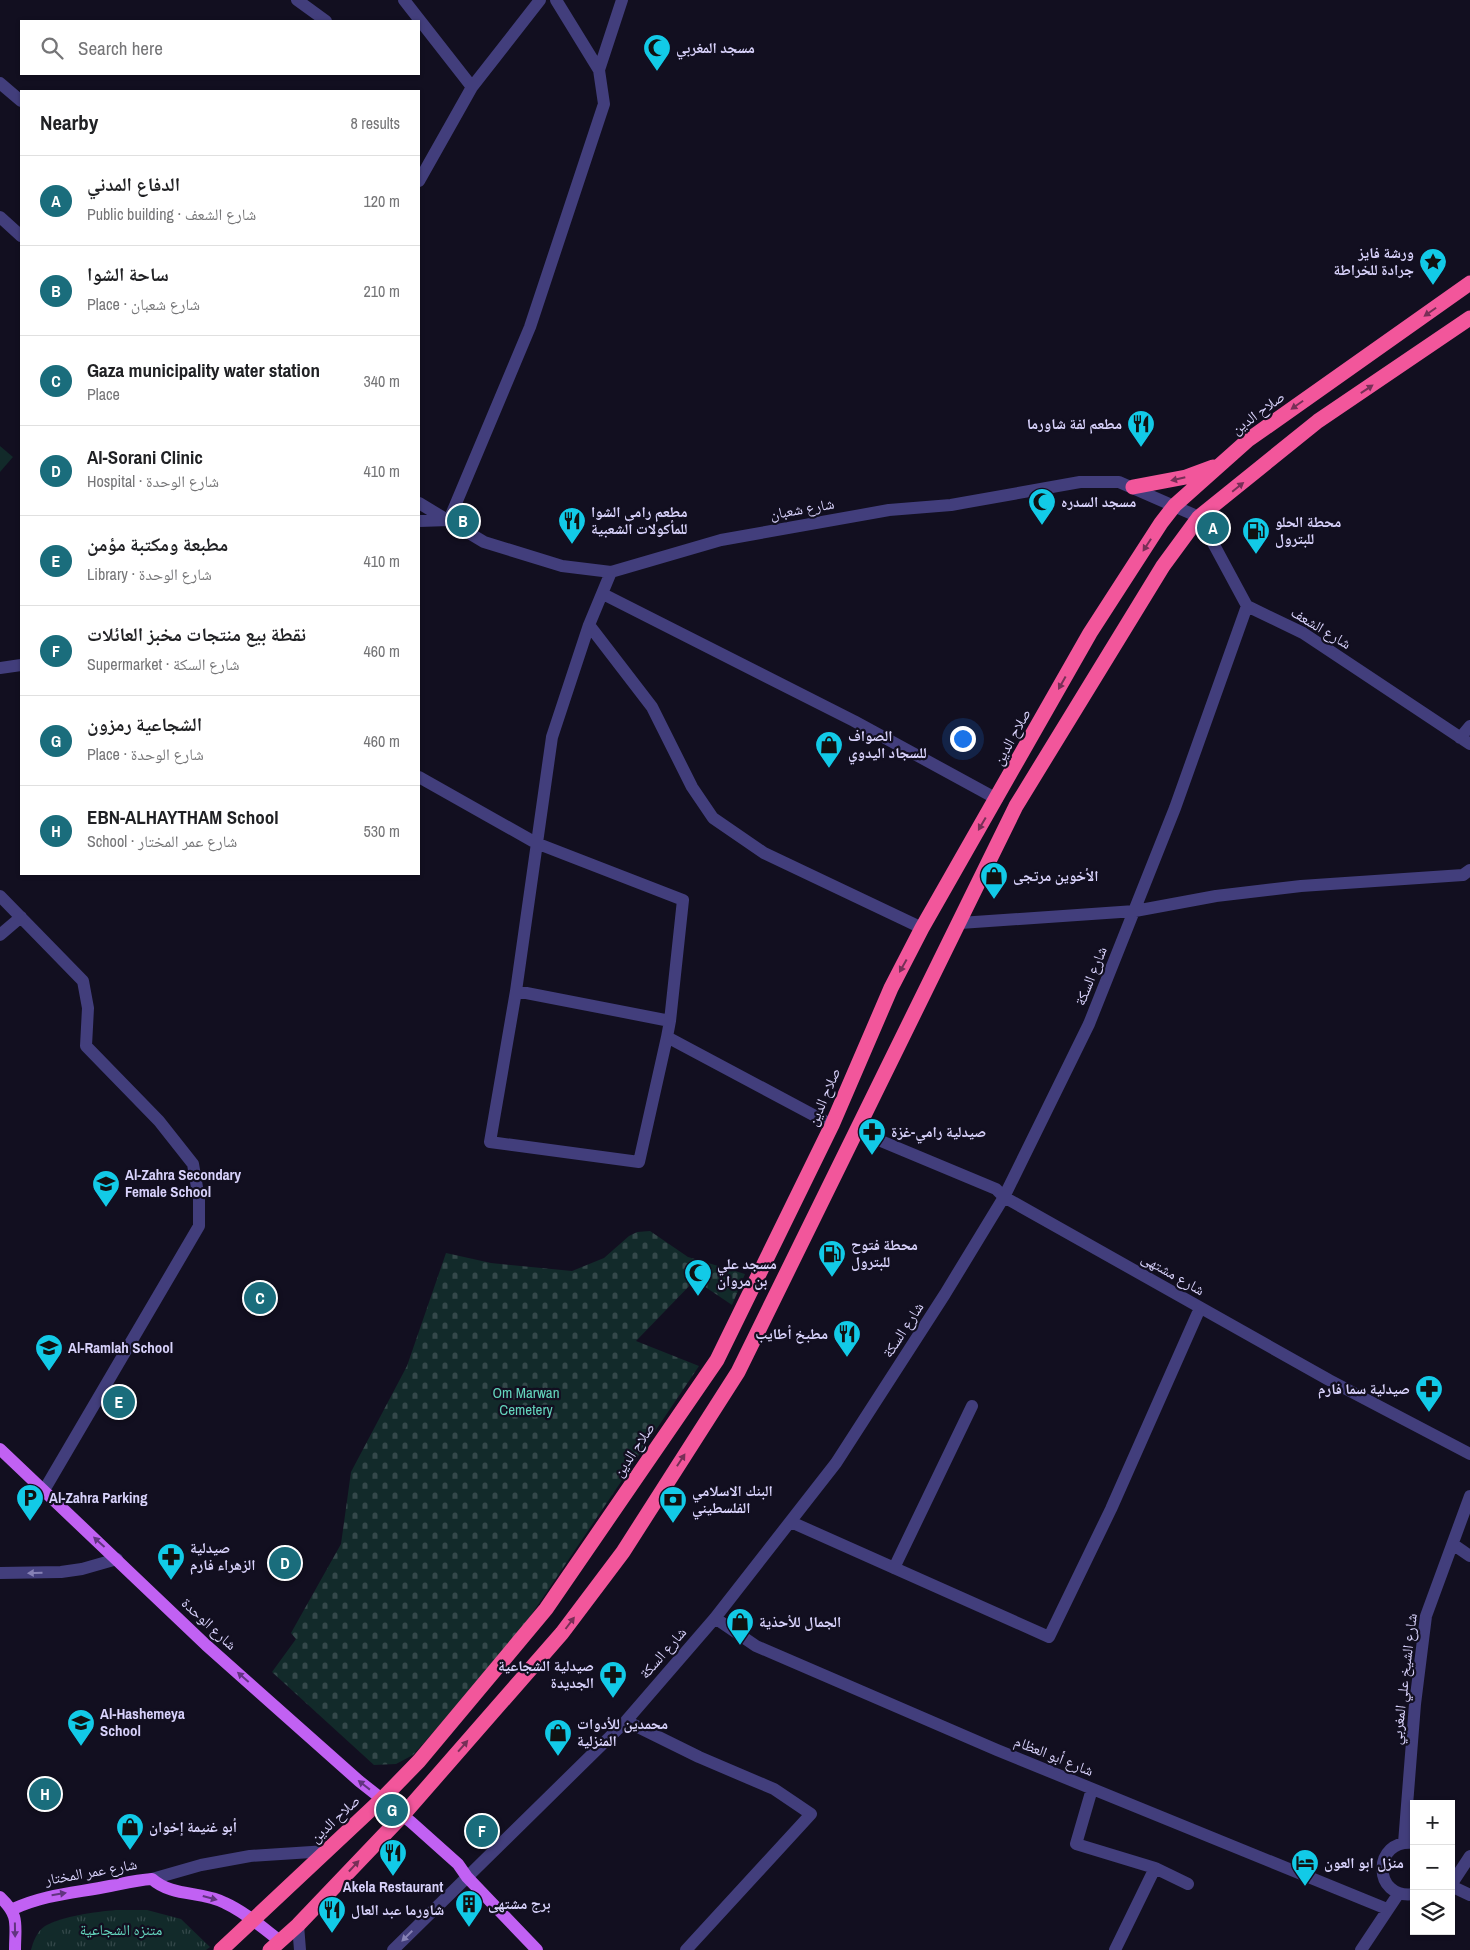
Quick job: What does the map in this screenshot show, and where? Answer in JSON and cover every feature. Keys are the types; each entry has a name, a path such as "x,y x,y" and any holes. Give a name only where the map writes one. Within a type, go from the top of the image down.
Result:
{"highway":[{"name":"صلاح الدين","path":"221,1950 382,1799 419,1761 546,1609 716,1360 832,1125 888,996 922,928 1090,633 1175,505 1248,440 1470,283"},
{"path":"275,1946 298,1925 402,1816 562,1633 623,1552 738,1372 1016,806 1163,566 1199,517 1318,421 1470,318"},
{"path":"1133,487 1186,477 1222,464"}],"main road":[{"name":"شارع الوحدة","path":"0,1449 43,1492 117,1559 206,1645 359,1781 458,1864 466,1876 537,1950"},
{"name":"شارع عمر المختار","path":"13,1909 46,1896 112,1886 126,1881 152,1879 163,1888 214,1898 226,1903 253,1920 275,1946"},
{"path":"0,1896 13,1909 16,1925 15,1950"}],"street":[{"path":"297,0 325,20"},
{"path":"404,0 420,20"},
{"path":"420,179 472,87 540,0"},
{"path":"420,521 449,520 530,327 604,104 599,70 556,0"},
{"path":"599,70 622,0"},
{"path":"420,20 472,87"},
{"path":"0,83 20,100"},
{"path":"0,217 20,235"},
{"name":"شارع شعبان","path":"420,504 484,542 562,566 611,572 721,540 888,510 951,505 1080,482 1119,482 1199,517"},
{"path":"1199,517 1247,606"},
{"path":"420,777 536,843 683,900 670,1020 638,1162 490,1142 516,991 536,843 552,737 589,625 611,572"},
{"path":"603,594 854,722 997,799"},
{"name":"شارع الشعف","path":"1247,606 1303,633 1467,741"},
{"name":"شارع السكة","path":"393,1950 466,1876 626,1721 715,1618 836,1463 945,1294 1004,1197 1089,1024 1175,808 1247,606"},
{"path":"589,625 652,707 692,787 713,818 764,853 922,928"},
{"path":"0,668 20,665"},
{"path":"1467,741 1470,726"},
{"path":"960,923 1134,911 1216,896 1301,886 1463,875 1470,870"},
{"path":"0,896 83,981 88,1008 86,1046 159,1121 193,1164 199,1199 199,1226 43,1492"},
{"path":"0,935 21,917"},
{"path":"516,991 670,1020"},
{"path":"667,1037 832,1125"},
{"name":"شارع مشتهى","path":"858,1131 996,1189 1004,1197 1200,1308 1329,1380 1470,1454"},
{"path":"791,1522 1049,1637 1111,1509 1200,1308"},
{"path":"894,1568 972,1406"},
{"name":"شارع الشيخ علي المغربي","path":"1409,1843 1415,1704 1426,1616 1454,1545 1470,1496"},
{"path":"1454,1545 1470,1556"},
{"path":"0,1573 61,1572 82,1569 117,1559"},
{"name":"شارع أبو العظام","path":"715,1618 756,1646 1092,1789 1387,1909"},
{"path":"626,1721 699,1757 774,1789 811,1814 695,1947"},
{"path":"1092,1789 1076,1844 1155,1868 1188,1884"},
{"path":"1409,1843 1389,1851 1382,1866 1386,1883 1399,1893 1410,1894"},
{"path":"152,1879 201,1865 250,1856 327,1851"},
{"path":"1455,1879 1470,1856"},
{"path":"1114,1950 1155,1868"},
{"path":"1455,1887 1470,1895"},
{"path":"1361,1950 1399,1893"},
{"path":"298,1925 300,1950"}],"green space":[{"path":"0,446 13,457 0,472"},
{"name":"Om Marwan Cemetery","path":"650,1231 688,1257 745,1274 732,1305 695,1280 636,1341 699,1366 513,1642 413,1755 396,1764 374,1765 272,1672 296,1639 291,1633 341,1544 351,1472 407,1366 446,1253 491,1263 572,1271 604,1258 629,1236 637,1232"},
{"name":"متنزه الشجاعية","path":"116,1910 147,1910 181,1919 210,1947 206,1950 31,1950 34,1940 45,1926 79,1915"}],"place":[{"name":"مسجد المغربي","path":"657,72"},
{"name":"ورشة فايز جرادة للخراطة","path":"1433,286"},
{"name":"مطعم لفة شاورما","path":"1141,448"},
{"name":"ساحة الشوا","path":"463,521"},
{"name":"مسجد السدره","path":"1042,526"},
{"name":"الدفاع المدني","path":"1213,528"},
{"name":"مطعم رامي الشوا للمأكولات الشعبية","path":"572,545"},
{"name":"محطة الحلو للبترول","path":"1256,555"},
{"name":"الصواف للسجاد اليدوي","path":"829,769"},
{"name":"الأخوين مرتجى","path":"994,900"},
{"name":"صيدلية رامي-غزة","path":"872,1156"},
{"name":"Al-Zahra Secondary Female School","path":"106,1208"},
{"name":"محطة فتوح للبترول","path":"832,1278"},
{"name":"مسجد علي بن مروان","path":"698,1297"},
{"name":"Gaza municipality water station","path":"260,1298"},
{"name":"مطبخ أطايب","path":"847,1358"},
{"name":"Al-Ramlah School","path":"49,1372"},
{"name":"مطبعة ومكتبة مؤمن","path":"119,1402"},
{"name":"صيدلية سما فارم","path":"1429,1413"},
{"name":"Al-Zahra Parking","path":"30,1522"},
{"name":"البنك الاسلامي الفلسطيني","path":"673,1524"},
{"name":"Al-Sorani Clinic","path":"285,1563"},
{"name":"صيدلية الزهراء فارم","path":"171,1581"},
{"name":"الجمال للأحذية","path":"740,1646"},
{"name":"صيدلية الشجاعية الجديدة","path":"613,1699"},
{"name":"Al-Hashemeya School","path":"81,1747"},
{"name":"محمدين للأدوات المنزلية","path":"558,1757"},
{"name":"EBN-ALHAYTHAM School","path":"45,1794"},
{"name":"الشجاعية رمزون","path":"392,1810"},
{"name":"نقطة بيع منتجات مخبز العائلات","path":"482,1831"},
{"name":"أبو غنيمة إخوان","path":"130,1851"},
{"name":"Akela Restaurant","path":"393,1877"},
{"name":"منزل ابو العون","path":"1305,1887"},
{"name":"برج مشتهى","path":"469,1928"},
{"name":"شاورما عبد العال","path":"332,1934"}]}
